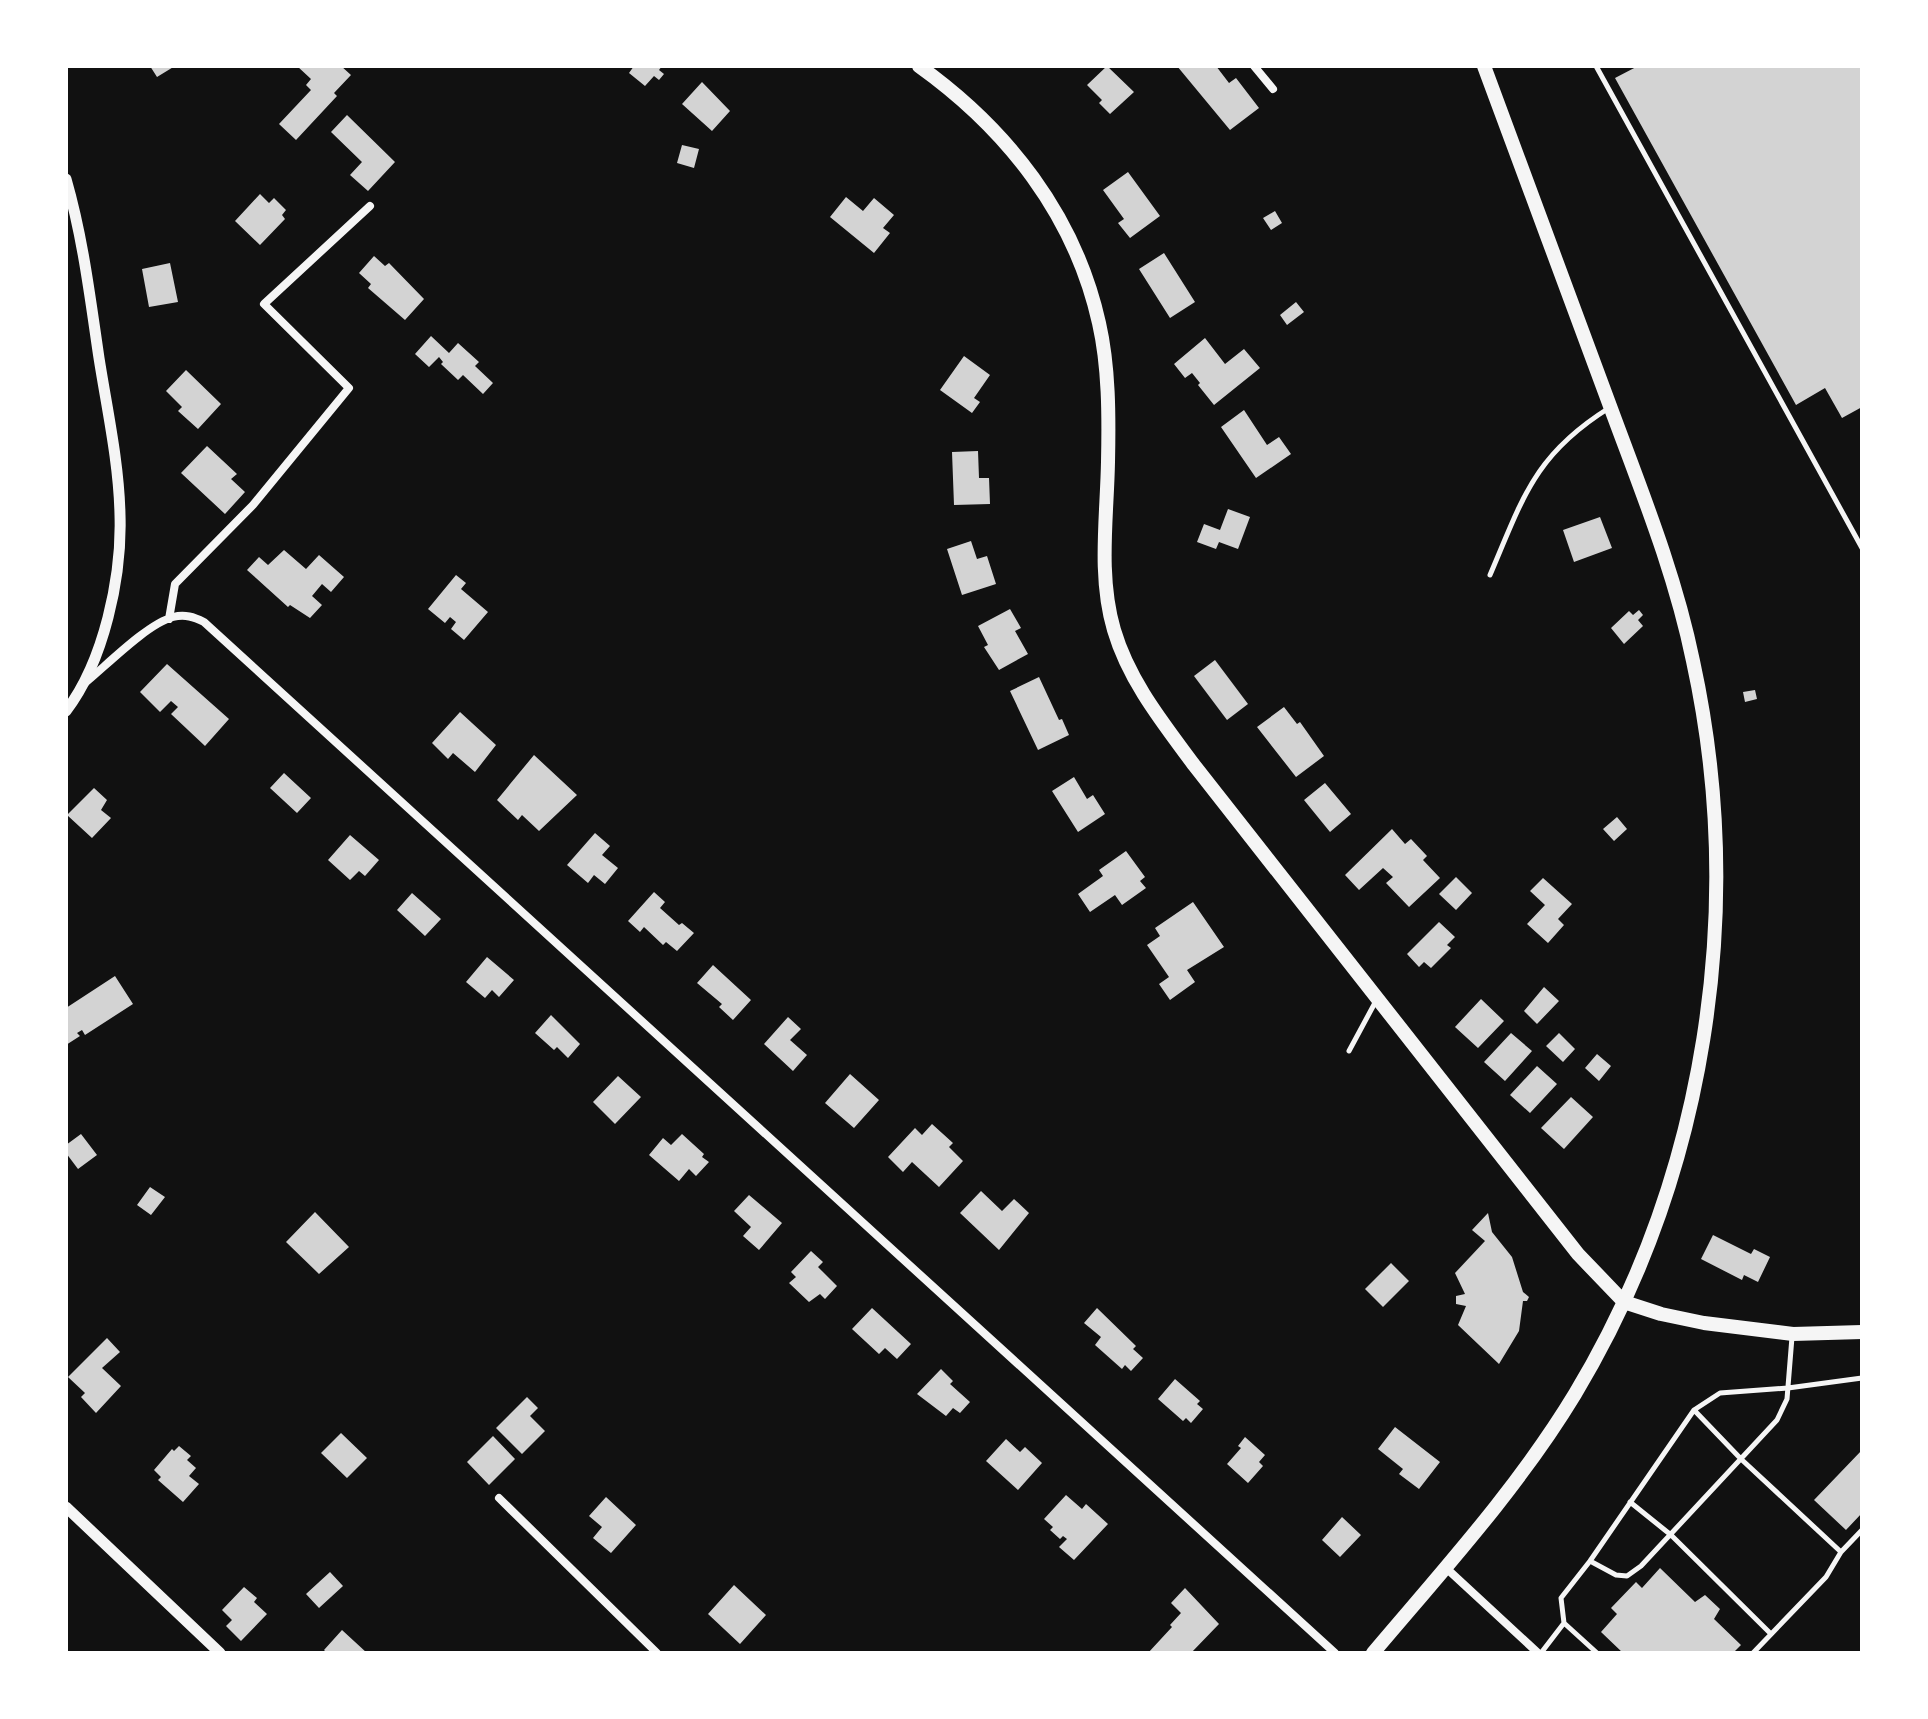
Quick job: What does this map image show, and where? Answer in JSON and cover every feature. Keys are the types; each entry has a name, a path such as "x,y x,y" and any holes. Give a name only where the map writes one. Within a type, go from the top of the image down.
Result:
{"main road":[{"path":"919,66 964,100 1014,152 1046,195 1079,260 1099,323 1106,372 1108,461 1104,538 1113,627 1131,673 1194,765 1578,1254 1624,1302 1704,1323 1793,1334 1862,1332"},
{"path":"1373,1653 1512,1486 1556,1424 1592,1365 1624,1302 1665,1197 1695,1085 1712,970 1717,848 1707,739 1688,637 1657,532 1484,66"}],"street":[{"path":"1254,66 1273,89"},
{"path":"66,179 83,242 120,516 116,566 99,648 84,683 66,711"},
{"path":"169,619 175,584 253,505 349,388 264,304 370,206"},
{"path":"84,683 149,630 169,619 194,617 215,631 1335,1653"},
{"path":"499,1498 657,1653"},
{"path":"66,1507 220,1653"},
{"path":"1445,1567 1540,1653"}],"lane":[{"path":"1596,66 1862,548"},
{"path":"1490,575 1526,493 1544,462 1578,429 1610,407"},
{"path":"1349,1051 1378,997"},
{"path":"1590,1561 1616,1575 1627,1576 1641,1566 1741,1459 1783,1411 1793,1334"},
{"path":"1597,1653 1564,1623 1561,1598 1694,1410 1720,1393 1862,1378"},
{"path":"1694,1410 1741,1459 1841,1552"},
{"path":"1630,1502 1671,1535 1771,1634"},
{"path":"1753,1653 1826,1577 1841,1552 1862,1530"},
{"path":"1540,1653 1564,1623"}],"building":[{"path":"150,66 175,66 157,77"},
{"path":"297,66 341,66 351,75 334,93 337,96 296,140 279,124 311,90 306,85 311,79"},
{"path":"634,66 662,66 659,70 664,74 659,80 654,76 645,86 629,73"},
{"path":"1107,66 1134,92 1110,114 1099,103 1102,100 1087,85"},
{"path":"1177,66 1216,66 1229,83 1236,78 1259,108 1230,130"},
{"path":"1638,66 1862,66 1862,407 1842,418 1825,388 1796,405 1615,78"},
{"path":"702,82 730,111 712,131 682,104"},
{"path":"347,115 395,162 368,191 350,175 362,162 331,132"},
{"path":"682,145 699,149 694,168 677,163"},
{"path":"1128,172 1160,216 1130,238 1118,223 1124,219 1103,190"},
{"path":"260,194 269,203 274,198 286,210 282,215 285,219 260,245 235,221"},
{"path":"846,197 863,211 874,198 894,215 883,228 890,233 874,253 830,217"},
{"path":"1275,211 1282,223 1271,230 1263,218"},
{"path":"1164,253 1195,302 1170,318 1139,269"},
{"path":"374,256 385,266 389,263 424,299 405,320 368,288 371,284 359,273"},
{"path":"170,263 178,302 149,307 142,269"},
{"path":"1296,302 1304,312 1287,325 1280,315"},
{"path":"431,336 449,353 458,343 479,362 475,366 493,383 483,394 463,375 458,380 441,364 443,362 439,357 429,367 415,354"},
{"path":"1205,338 1225,364 1244,349 1260,368 1214,405 1192,373 1185,378 1174,364"},
{"path":"964,356 990,375 974,398 980,402 972,413 940,390"},
{"path":"186,370 221,404 198,429 178,411 182,407 166,391"},
{"path":"1244,410 1267,445 1279,437 1291,454 1256,478 1221,427"},
{"path":"207,446 237,474 231,479 245,492 225,514 181,473"},
{"path":"978,451 979,478 989,478 990,504 954,505 952,452"},
{"path":"1228,509 1250,517 1238,549 1219,542 1216,549 1197,542 1204,524 1220,530"},
{"path":"1600,517 1612,548 1574,562 1563,530"},
{"path":"971,541 977,559 987,556 996,584 962,595 947,549"},
{"path":"284,550 306,569 319,555 344,577 331,592 322,584 312,596 322,605 310,618 290,605 288,607 247,570 259,557 268,565"},
{"path":"456,575 466,583 461,589 488,612 464,640 451,629 456,622 450,617 445,623 428,609"},
{"path":"1010,609 1021,628 1015,631 1028,654 999,670 984,647 988,645 978,626"},
{"path":"1639,610 1643,615 1638,620 1643,626 1624,644 1611,628 1629,611 1633,615"},
{"path":"1215,660 1248,704 1227,720 1194,676"},
{"path":"167,664 229,719 205,746 171,714 178,707 171,701 160,712 140,692"},
{"path":"1039,677 1069,735 1038,750 1010,691"},
{"path":"1755,690 1757,699 1745,702 1743,692"},
{"path":"1284,707 1297,724 1300,722 1324,756 1296,777 1257,727"},
{"path":"460,712 496,745 475,772 453,753 448,759 432,743"},
{"path":"534,755 577,795 539,831 522,815 518,820 497,800"},
{"path":"284,773 311,798 297,813 270,788"},
{"path":"1074,777 1087,799 1093,795 1105,814 1078,832 1052,791"},
{"path":"1325,783 1351,814 1330,832 1304,800"},
{"path":"94,788 107,800 101,810 111,818 92,838 67,815"},
{"path":"1617,817 1627,829 1614,841 1603,829"},
{"path":"1392,829 1405,844 1411,839 1427,856 1423,860 1440,878 1409,907 1386,883 1393,877 1383,868 1359,890 1345,875"},
{"path":"595,833 610,846 602,855 618,868 605,884 594,875 588,883 567,865"},
{"path":"350,835 379,860 365,876 359,871 350,880 328,860"},
{"path":"1126,851 1145,877 1140,881 1146,888 1122,905 1115,895 1090,912 1078,894 1103,876 1099,870"},
{"path":"1456,877 1472,893 1456,910 1439,894"},
{"path":"1543,878 1572,904 1558,919 1564,925 1548,943 1527,924 1545,905 1530,891"},
{"path":"654,892 665,902 660,908 679,925 682,923 694,933 677,951 666,942 663,945 644,927 640,932 628,921"},
{"path":"412,893 441,919 425,936 397,910"},
{"path":"1193,902 1224,947 1187,970 1195,982 1170,1000 1159,984 1169,977 1147,945 1160,936 1155,928"},
{"path":"1439,922 1455,937 1447,945 1451,948 1431,968 1424,962 1419,967 1407,954"},
{"path":"487,957 514,980 499,997 492,990 485,998 466,982"},
{"path":"713,965 751,1000 733,1020 719,1007 722,1004 697,983"},
{"path":"115,976 133,1004 85,1035 82,1030 77,1033 80,1036 66,1045 66,1008"},
{"path":"1544,987 1559,1001 1537,1024 1524,1011"},
{"path":"1481,999 1504,1021 1478,1048 1455,1027"},
{"path":"551,1015 580,1044 568,1058 535,1033"},
{"path":"788,1017 801,1029 790,1040 807,1055 793,1071 764,1044"},
{"path":"1511,1033 1532,1051 1505,1081 1484,1062"},
{"path":"1559,1033 1575,1049 1563,1062 1546,1046"},
{"path":"1597,1054 1611,1066 1599,1081 1585,1068"},
{"path":"1537,1066 1557,1084 1530,1113 1510,1095"},
{"path":"850,1074 879,1100 854,1128 825,1103"},
{"path":"618,1076 641,1097 615,1124 593,1102"},
{"path":"1571,1097 1593,1117 1564,1149 1541,1128"},
{"path":"932,1124 953,1143 949,1147 963,1161 939,1187 912,1162 903,1172 888,1157 915,1128 922,1135"},
{"path":"81,1134 97,1155 78,1169 66,1153 66,1145"},
{"path":"682,1134 709,1162 696,1176 689,1169 679,1181 649,1155 663,1138 671,1145"},
{"path":"150,1187 165,1197 151,1215 137,1205"},
{"path":"981,1191 1002,1211 1014,1199 1029,1213 999,1250 960,1213"},
{"path":"749,1195 782,1223 759,1250 743,1236 751,1227 734,1211"},
{"path":"315,1212 349,1247 319,1274 286,1242"},
{"path":"1488,1213 1492,1232 1512,1257 1523,1292 1529,1297 1523,1301 1519,1331 1499,1364 1458,1325 1466,1306 1456,1304 1456,1296 1465,1294 1455,1273 1485,1241 1472,1230"},
{"path":"1713,1235 1751,1254 1754,1249 1770,1257 1758,1282 1744,1275 1742,1280 1701,1259"},
{"path":"811,1251 823,1262 818,1267 837,1286 825,1299 820,1294 809,1302 789,1283 796,1277 791,1272"},
{"path":"1391,1263 1409,1281 1383,1307 1365,1289"},
{"path":"872,1308 911,1344 897,1359 885,1348 879,1354 852,1329"},
{"path":"1097,1308 1136,1346 1133,1349 1143,1358 1131,1371 1125,1365 1122,1369 1095,1345 1101,1337 1084,1323"},
{"path":"107,1338 120,1352 102,1368 121,1386 96,1413 81,1397 85,1393 68,1377"},
{"path":"941,1369 953,1381 950,1384 970,1402 960,1413 953,1408 946,1416 917,1394"},
{"path":"1175,1379 1200,1401 1197,1404 1203,1409 1191,1423 1186,1418 1183,1421 1158,1399"},
{"path":"527,1397 538,1408 530,1416 545,1431 522,1454 496,1428"},
{"path":"1395,1427 1440,1462 1419,1489 1399,1474 1403,1469 1378,1449"},
{"path":"341,1433 367,1458 347,1478 321,1453"},
{"path":"493,1436 515,1459 489,1485 467,1462"},
{"path":"1245,1437 1265,1455 1259,1462 1263,1466 1248,1483 1227,1464 1241,1448 1238,1446"},
{"path":"1006,1439 1020,1452 1025,1447 1042,1463 1018,1490 986,1461"},
{"path":"179,1446 191,1456 187,1460 196,1468 189,1476 199,1484 183,1502 158,1480 161,1477 154,1470 172,1449 174,1451"},
{"path":"1862,1450 1862,1513 1846,1530 1814,1500"},
{"path":"1066,1495 1082,1509 1086,1504 1108,1524 1074,1560 1059,1547 1067,1539 1063,1536 1060,1539 1044,1519"},
{"path":"606,1497 636,1525 611,1553 593,1538 602,1527 589,1516"},
{"path":"1342,1517 1361,1535 1340,1557 1322,1540"},
{"path":"1660,1568 1695,1602 1705,1595 1720,1609 1714,1619 1741,1645 1733,1653 1623,1653 1601,1632 1617,1614 1611,1608 1636,1582 1642,1588"},
{"path":"330,1572 343,1586 319,1608 306,1594"},
{"path":"734,1585 766,1615 740,1644 708,1614"},
{"path":"244,1587 257,1598 254,1602 267,1614 241,1641 226,1626 232,1620 222,1610"},
{"path":"1185,1588 1219,1624 1191,1653 1148,1653 1181,1613 1171,1603"},
{"path":"342,1630 367,1653 327,1653 324,1650"}]}
